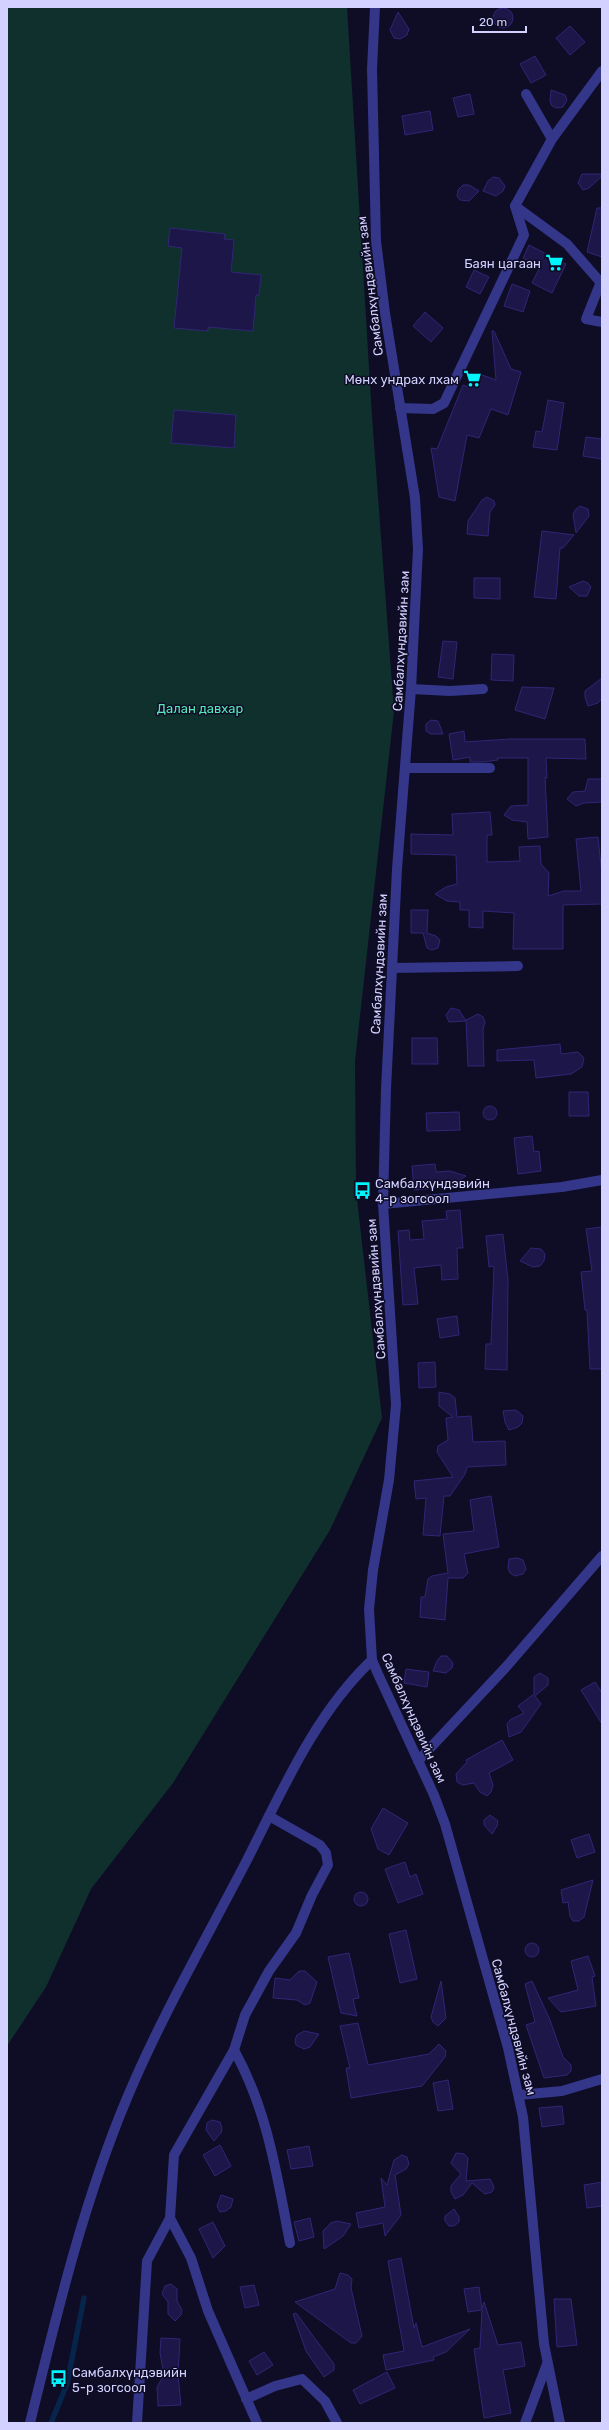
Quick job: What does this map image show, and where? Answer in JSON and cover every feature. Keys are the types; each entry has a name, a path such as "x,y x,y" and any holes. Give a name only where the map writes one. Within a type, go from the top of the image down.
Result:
{"street":[{"name":"Самбалхүндэвийн зам","path":"375,7 372,69 375,233 385,312 415,498 418,549 412,689 405,768 392,968 383,1204 396,1405 389,1480 371,1591 369,1628 372,1660 445,1824 508,2048 519,2095 527,2146 541,2323 547,2364 560,2423"},
{"path":"400,408 433,409 438,408 444,403 524,235 515,206 552,139 602,71"},
{"path":"526,94 552,139"},
{"path":"515,206 567,244 601,284 586,319 602,322"},
{"path":"412,689 450,691 484,689"},
{"path":"405,768 490,768"},
{"path":"392,968 518,966"},
{"path":"383,1204 562,1187 602,1180"},
{"path":"418,1761 506,1667 602,1556"},
{"path":"30,2423 77,2240 94,2184 116,2125 140,2068 302,1754 337,1698 355,1675 372,1660"},
{"path":"138,2423 147,2261 170,2218 174,2155 234,2050 246,2014 269,1971 296,1933 312,1895 328,1865 326,1853 320,1845 269,1816"},
{"path":"234,2050 249,2078 267,2126 290,2243"},
{"path":"519,2095 562,2091 602,2079"},
{"path":"170,2218 191,2258 208,2311 257,2423"},
{"path":"525,2423 547,2364"},
{"path":"246,2399 275,2386 302,2379 325,2401 337,2423"}],"green space":[{"name":"Далан давхар","path":"7,7 347,7 372,416 394,711 355,1061 356,1190 382,1418 330,1530 173,1783 91,1889 46,1987 7,2046"}],"building":[{"path":"503,8 510,11 513,18 510,25 503,28 496,25 493,18 496,11"},
{"path":"398,12 409,29 407,35 400,39 394,38 390,30"},
{"path":"570,26 585,42 570,55 556,38"},
{"path":"535,56 546,75 531,83 520,64"},
{"path":"551,90 565,95 567,100 563,107 557,108 552,106 550,101"},
{"path":"470,94 474,114 458,117 453,98"},
{"path":"430,111 433,130 405,135 402,116"},
{"path":"582,174 602,174 602,176 589,188 583,190 578,183"},
{"path":"493,177 499,178 505,186 503,191 496,196 483,191 488,181"},
{"path":"463,185 469,185 479,191 469,201 460,200 457,196 458,190"},
{"path":"597,208 602,208 602,257 587,252"},
{"path":"170,228 225,234 224,239 234,240 231,272 261,275 259,295 256,295 253,331 208,327 208,331 174,328 182,248 168,246"},
{"path":"529,245 566,264 552,293 532,283 540,267 523,258"},
{"path":"474,270 489,277 480,294 466,287"},
{"path":"512,284 530,291 523,312 504,306"},
{"path":"425,312 443,328 431,342 413,326"},
{"path":"492,331 494,331 511,369 521,372 508,415 491,409 479,438 467,435 455,501 439,497 431,448 437,449 463,385 468,387 474,372 496,380"},
{"path":"548,400 564,403 557,450 533,447 536,431 542,432"},
{"path":"174,410 236,415 234,448 171,443"},
{"path":"586,437 602,439 602,459 583,456"},
{"path":"487,497 494,501 495,505 490,512 488,536 467,534 468,521 482,500"},
{"path":"580,506 588,509 589,516 576,533 573,514"},
{"path":"542,531 574,535 563,548 560,548 556,599 534,597"},
{"path":"474,578 500,578 500,599 474,598"},
{"path":"583,581 588,583 591,587 587,596 579,596 569,587"},
{"path":"443,641 457,642 453,679 438,677"},
{"path":"492,654 514,655 513,681 491,680"},
{"path":"602,678 602,698 598,703 588,706 585,691"},
{"path":"522,687 554,688 545,719 515,710"},
{"path":"431,720 438,721 443,734 431,734 426,731 426,724"},
{"path":"464,731 465,742 510,739 585,739 586,759 546,758 547,778 545,777 548,837 528,839 527,822 512,820 504,815 511,806 528,805 528,758 497,758 498,760 483,762 470,762 470,757 453,760 449,734"},
{"path":"588,779 602,779 602,802 584,803 576,806 567,799 573,792 585,791"},
{"path":"490,812 492,835 487,835 487,862 520,861 519,847 540,846 541,864 549,873 548,896 564,891 581,891 576,839 598,837 602,875 602,904 563,905 563,949 513,949 514,913 483,911 483,928 469,927 469,910 460,910 460,902 447,901 435,894 446,887 457,884 456,855 411,854 411,834 453,835 452,814"},
{"path":"411,910 428,910 427,933 436,936 440,940 438,948 432,950 427,948 423,933 411,933"},
{"path":"451,1008 459,1010 466,1021 449,1022 446,1015"},
{"path":"478,1014 483,1017 485,1022 483,1030 484,1066 468,1066 466,1020"},
{"path":"412,1038 437,1038 438,1064 412,1064"},
{"path":"560,1044 561,1054 578,1052 584,1058 582,1067 571,1074 536,1078 534,1060 497,1061 497,1050"},
{"path":"569,1092 588,1092 589,1116 569,1116"},
{"path":"487,1106 493,1106 497,1110 497,1116 493,1120 487,1120 483,1116 483,1110"},
{"path":"459,1112 460,1130 427,1131 426,1113"},
{"path":"532,1136 534,1152 539,1151 541,1171 518,1174 514,1138"},
{"path":"435,1164 436,1172 450,1171 466,1176 448,1187 414,1190 412,1166"},
{"path":"460,1210 463,1248 457,1248 458,1279 442,1280 441,1265 414,1268 418,1304 403,1305 398,1231 409,1230 410,1240 424,1239 422,1221 447,1219 446,1211"},
{"path":"602,1227 602,1369 590,1369 587,1310 585,1310 581,1272 592,1271 586,1229"},
{"path":"503,1234 508,1280 507,1370 485,1369 486,1344 491,1344 494,1266 489,1267 486,1236"},
{"path":"531,1248 541,1249 545,1254 544,1261 540,1266 533,1267 520,1261"},
{"path":"457,1316 459,1335 440,1338 437,1319"},
{"path":"435,1362 436,1387 419,1388 418,1363"},
{"path":"439,1392 450,1394 455,1398 457,1417 471,1416 473,1442 505,1441 506,1465 467,1467 465,1474 450,1496 444,1496 440,1536 423,1535 426,1498 416,1499 414,1481 453,1477 437,1452 438,1446 448,1440 446,1418 453,1417 439,1406"},
{"path":"516,1410 523,1416 522,1423 518,1427 509,1430 505,1422 503,1411"},
{"path":"491,1496 499,1547 464,1554 468,1573 463,1578 448,1578 445,1620 420,1617 421,1597 425,1597 428,1579 432,1576 448,1573 443,1534 474,1531 470,1500"},
{"path":"517,1558 523,1560 526,1569 523,1574 515,1576 510,1573 508,1568 509,1559"},
{"path":"441,1656 447,1656 453,1663 452,1668 446,1673 433,1671"},
{"path":"406,1669 429,1672 427,1687 404,1683"},
{"path":"540,1673 548,1678 548,1685 535,1696 541,1704 521,1732 509,1737 507,1724 510,1720 524,1713 518,1706 534,1694 534,1677"},
{"path":"595,1682 602,1693 602,1724 581,1690"},
{"path":"502,1740 513,1760 489,1773 493,1785 491,1792 487,1796 480,1792 474,1783 463,1785 457,1782 456,1774 467,1762 466,1760"},
{"path":"383,1808 408,1823 389,1855 378,1849 371,1829"},
{"path":"490,1815 498,1821 492,1834 484,1825 484,1820"},
{"path":"589,1834 595,1852 577,1858 571,1840"},
{"path":"405,1862 410,1877 416,1874 423,1894 398,1903 385,1869"},
{"path":"593,1880 584,1917 579,1921 573,1921 570,1916 568,1902 563,1903 561,1890"},
{"path":"358,1892 364,1892 368,1896 368,1902 364,1906 358,1906 354,1902 354,1896"},
{"path":"406,1930 417,1979 400,1983 389,1934"},
{"path":"529,1943 535,1943 539,1947 539,1953 535,1957 529,1957 525,1953 525,1947"},
{"path":"349,1953 359,1998 353,1999 357,2016 341,2013 328,1957"},
{"path":"588,1956 595,1976 592,1977 596,2006 561,2012 548,1998 578,1990 571,1961"},
{"path":"299,1971 305,1971 317,1982 310,2003 305,2005 297,2000 273,1998 275,1978 290,1980"},
{"path":"441,1981 446,2018 438,2026 433,2022 431,2017"},
{"path":"532,1981 550,2020 563,2057 571,2065 571,2071 567,2075 544,2078 526,2025 535,2022 525,1984"},
{"path":"358,2023 368,2065 429,2054 439,2044 446,2051 445,2057 422,2086 351,2098 346,2068 350,2068 340,2026"},
{"path":"304,2031 319,2034 310,2047 304,2049 296,2045 295,2040 297,2035"},
{"path":"448,2080 453,2109 438,2111 433,2083"},
{"path":"562,2106 564,2124 542,2127 539,2108"},
{"path":"212,2120 220,2122 222,2128 221,2133 214,2141 206,2130 207,2123"},
{"path":"220,2145 231,2166 215,2176 203,2155"},
{"path":"309,2146 313,2166 291,2169 287,2150"},
{"path":"456,2153 464,2154 468,2158 466,2181 490,2179 494,2187 492,2192 485,2194 472,2183 463,2195 455,2199 451,2192 451,2186 461,2174 451,2163"},
{"path":"402,2155 407,2157 409,2164 406,2169 395,2175 401,2215 385,2236 383,2223 359,2228 356,2213 385,2207 381,2178 387,2185 394,2160"},
{"path":"602,2182 602,2206 587,2208 584,2185"},
{"path":"221,2195 233,2199 231,2207 226,2211 220,2212 217,2206"},
{"path":"454,2209 459,2217 459,2222 454,2226 449,2226 445,2221 445,2216"},
{"path":"310,2218 314,2237 299,2241 294,2222"},
{"path":"337,2221 351,2224 343,2236 324,2249 323,2231 331,2223"},
{"path":"213,2222 225,2246 213,2258 199,2229"},
{"path":"401,2258 414,2328 416,2323 422,2347 470,2329 446,2352 433,2357 434,2360 386,2370 383,2355 404,2351 388,2261"},
{"path":"340,2273 348,2275 352,2279 351,2288 362,2336 356,2343 351,2343 295,2302 335,2289"},
{"path":"171,2284 177,2289 177,2301 182,2310 181,2315 175,2321 168,2314 168,2302 162,2294 165,2286"},
{"path":"254,2285 259,2305 245,2308 240,2287"},
{"path":"479,2287 482,2309 484,2302 498,2345 521,2342 525,2366 503,2370 511,2413 484,2418 474,2349 480,2348 482,2310 468,2312 464,2289"},
{"path":"554,2299 571,2299 577,2345 557,2347"},
{"path":"296,2313 334,2364 334,2370 324,2377 306,2351 293,2314"},
{"path":"161,2338 180,2339 178,2375 181,2405 158,2406 157,2387 164,2375 160,2353"},
{"path":"264,2352 273,2365 257,2375 249,2361"},
{"path":"387,2372 395,2388 360,2404 353,2390"}],"waterway":[{"path":"51,2423 67,2384 84,2298"}],"place":[{"name":"Баян цагаан","path":"554,263"},
{"name":"Мөнх ундрах лхам","path":"472,379"},
{"name":"Самбалхүндэвийн 4-р зогсоол","path":"362,1190"},
{"name":"Самбалхүндэвийн 5-р зогсоол","path":"59,2379"}]}
